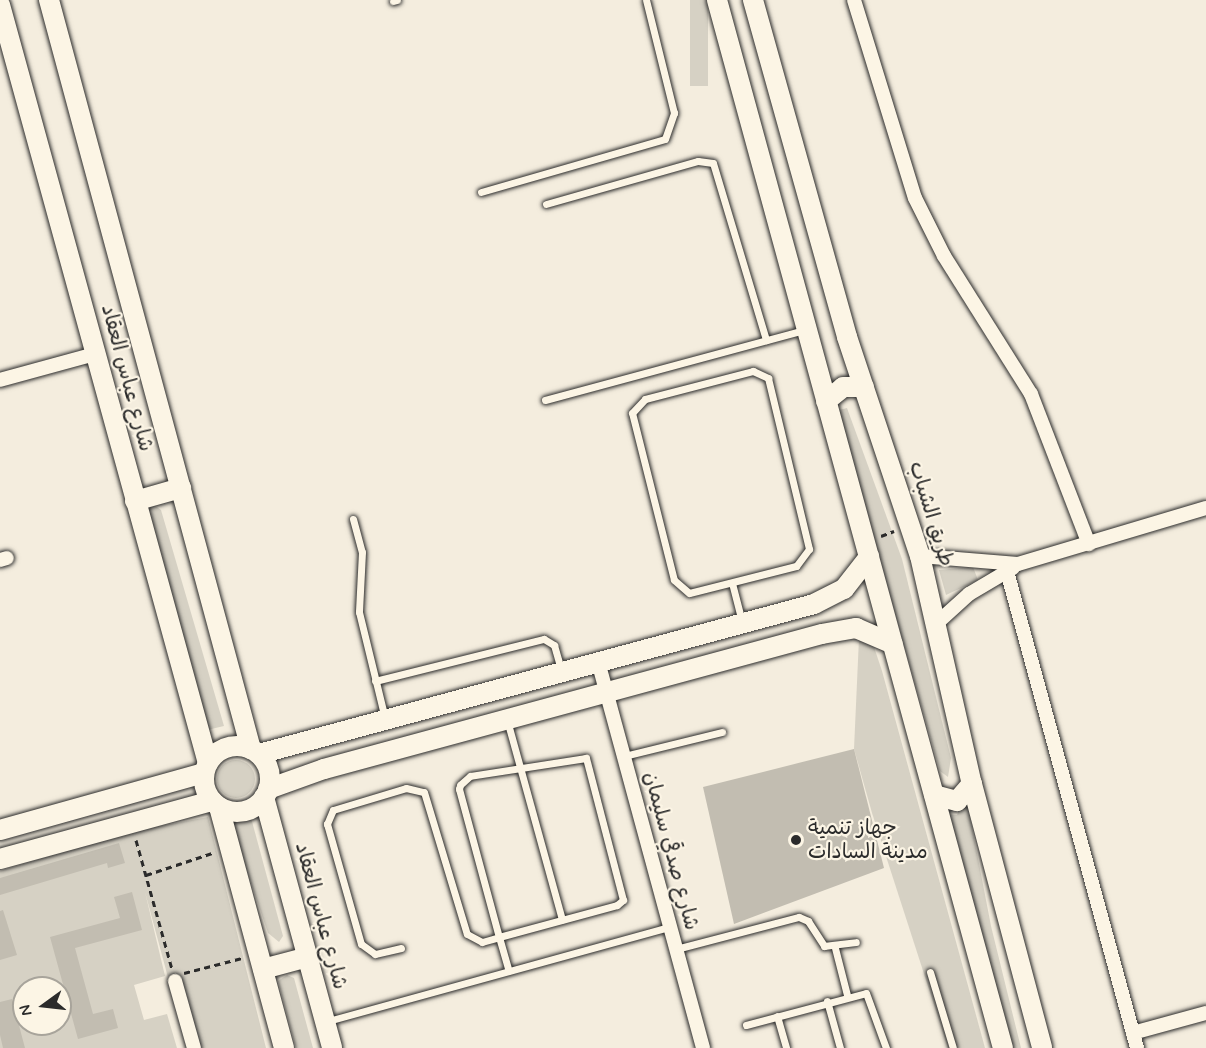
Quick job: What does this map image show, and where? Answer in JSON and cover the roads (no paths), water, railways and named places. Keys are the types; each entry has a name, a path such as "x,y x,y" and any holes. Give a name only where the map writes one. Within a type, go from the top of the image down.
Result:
{"main road":[{"name":"شارع عباس العقاد","path":"49,0 255,751"},
{"path":"717,0 1004,1048"},
{"name":"طريق الشباب","path":"753,0 864,387 920,556 972,784 1042,1048"},
{"name":"شارع عباس العقاد","path":"0,5 206,768"},
{"path":"826,401 843,387 864,387"},
{"path":"135,501 181,488"},
{"path":"0,830 206,768 227,747 255,751 385,722 814,604 844,589 867,549"},
{"path":"814,604 823,620 822,634"},
{"path":"0,859 216,804 238,812 266,793 324,769 822,634 856,628 893,644"},
{"path":"482,697 498,722"},
{"path":"255,751 270,776 266,793"},
{"path":"206,768 230,847 284,1048"},
{"path":"934,795 957,801 972,784"},
{"name":"شارع عباس العقاد","path":"266,793 332,1048"},
{"path":"261,962 308,957"}],"street":[{"path":"854,0 915,198 944,256 1031,394 1089,544"},
{"path":"0,380 95,354"},
{"path":"937,623 969,594 1010,567 1206,508"},
{"path":"920,556 1010,567"},
{"path":"1010,567 1137,1048"},
{"name":"شارع صدقي سليمان","path":"599,665 703,1048"},
{"path":"175,981 194,1048"},
{"path":"1133,1033 1206,1013"}],"lane":[{"path":"481,192 665,139 675,112 646,0"},
{"path":"546,204 698,161 712,163 766,340"},
{"path":"545,400 807,329"},
{"path":"758,371 768,378 810,543 796,566 732,583 695,593 676,584 632,413 645,399 758,371"},
{"path":"353,519 362,552 359,612 385,722"},
{"path":"732,583 743,625"},
{"path":"375,681 544,639 554,645 562,675"},
{"path":"498,722 521,771 561,920"},
{"path":"624,756 722,732"},
{"path":"401,948 375,954 361,945 327,824 338,807 406,788 429,796 467,934 482,942 499,937 561,920 617,905 624,896 590,764 578,757 521,771 470,776 459,789 499,937 509,972"},
{"path":"676,949 799,917 811,924 820,943 835,948 856,942"},
{"path":"325,1022 670,927"},
{"path":"835,948 847,995"},
{"path":"930,972 953,1048"},
{"path":"746,1025 847,995 870,996 886,1048"},
{"path":"827,1001 840,1048"},
{"path":"777,1016 786,1048"}],"place":[{"name":"جهاز تنمية مدينة السادات","path":"796,840"}]}
